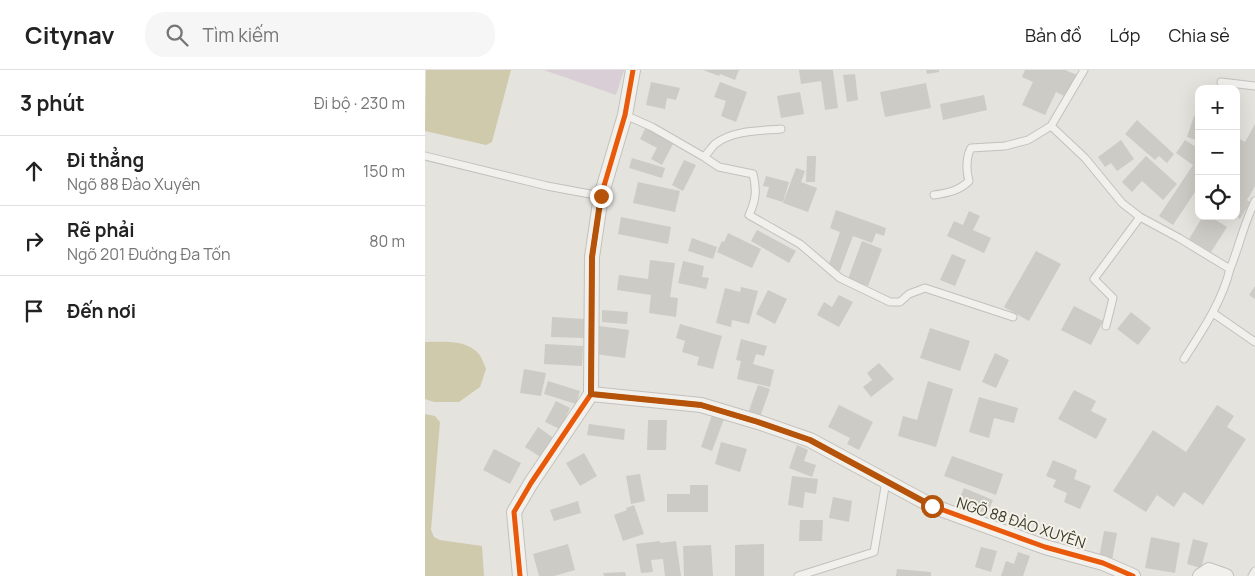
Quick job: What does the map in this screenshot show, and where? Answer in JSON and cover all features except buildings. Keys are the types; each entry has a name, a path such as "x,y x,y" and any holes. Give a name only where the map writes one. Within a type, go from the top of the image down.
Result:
{"street":[{"path":"521,576 514,512 531,483 591,394 592,257 601,196 625,115 633,70"},
{"name":"NGÕ 88 ĐÀO XUYÊN","path":"591,394 701,405 810,440 932,506 1045,547 1103,563 1133,576"},
{"path":"1199,576 1209,570 1226,576"}],"lane":[{"path":"935,196 954,191 969,181 967,161 971,148 1005,146 1028,140 1051,126 1084,70"},
{"path":"1221,82 1255,86"},
{"path":"625,115 652,127 704,156 719,167 753,174 757,189 755,203 749,215 800,244 840,278 890,302 900,302 909,294 925,288 1013,317"},
{"path":"1051,126 1085,158 1123,203 1140,217 1214,258 1230,269"},
{"path":"704,156 715,145 725,139 748,131 781,129"},
{"path":"425,156 547,186 601,196"},
{"path":"1184,359 1213,313 1227,280 1245,223 1255,200"},
{"path":"1106,326 1113,298 1103,290 1095,279 1140,217"},
{"path":"1213,313 1255,342"},
{"path":"799,576 874,552 886,480"},
{"path":"1252,576 1255,571"}],"shaded area":[{"path":"426,70 511,70 492,142 486,145 425,131"},
{"path":"544,70 624,70 616,95"},
{"path":"425,342 454,342 474,349 480,356 486,369 480,387 459,402 434,402 425,399"},
{"path":"425,414 435,416 440,422 431,530 434,537 440,540 482,546 484,576 425,576"}],"cycle path":[{"path":"520,576 514,512 531,483 591,394 592,257 601,196 625,115 633,70"},
{"path":"591,394 701,405 758,422 810,440 932,506 1045,547 1103,563 1133,576"}],"route":[{"path":"601,196 592,257 591,394 701,405 758,422 810,440 932,506"}]}
